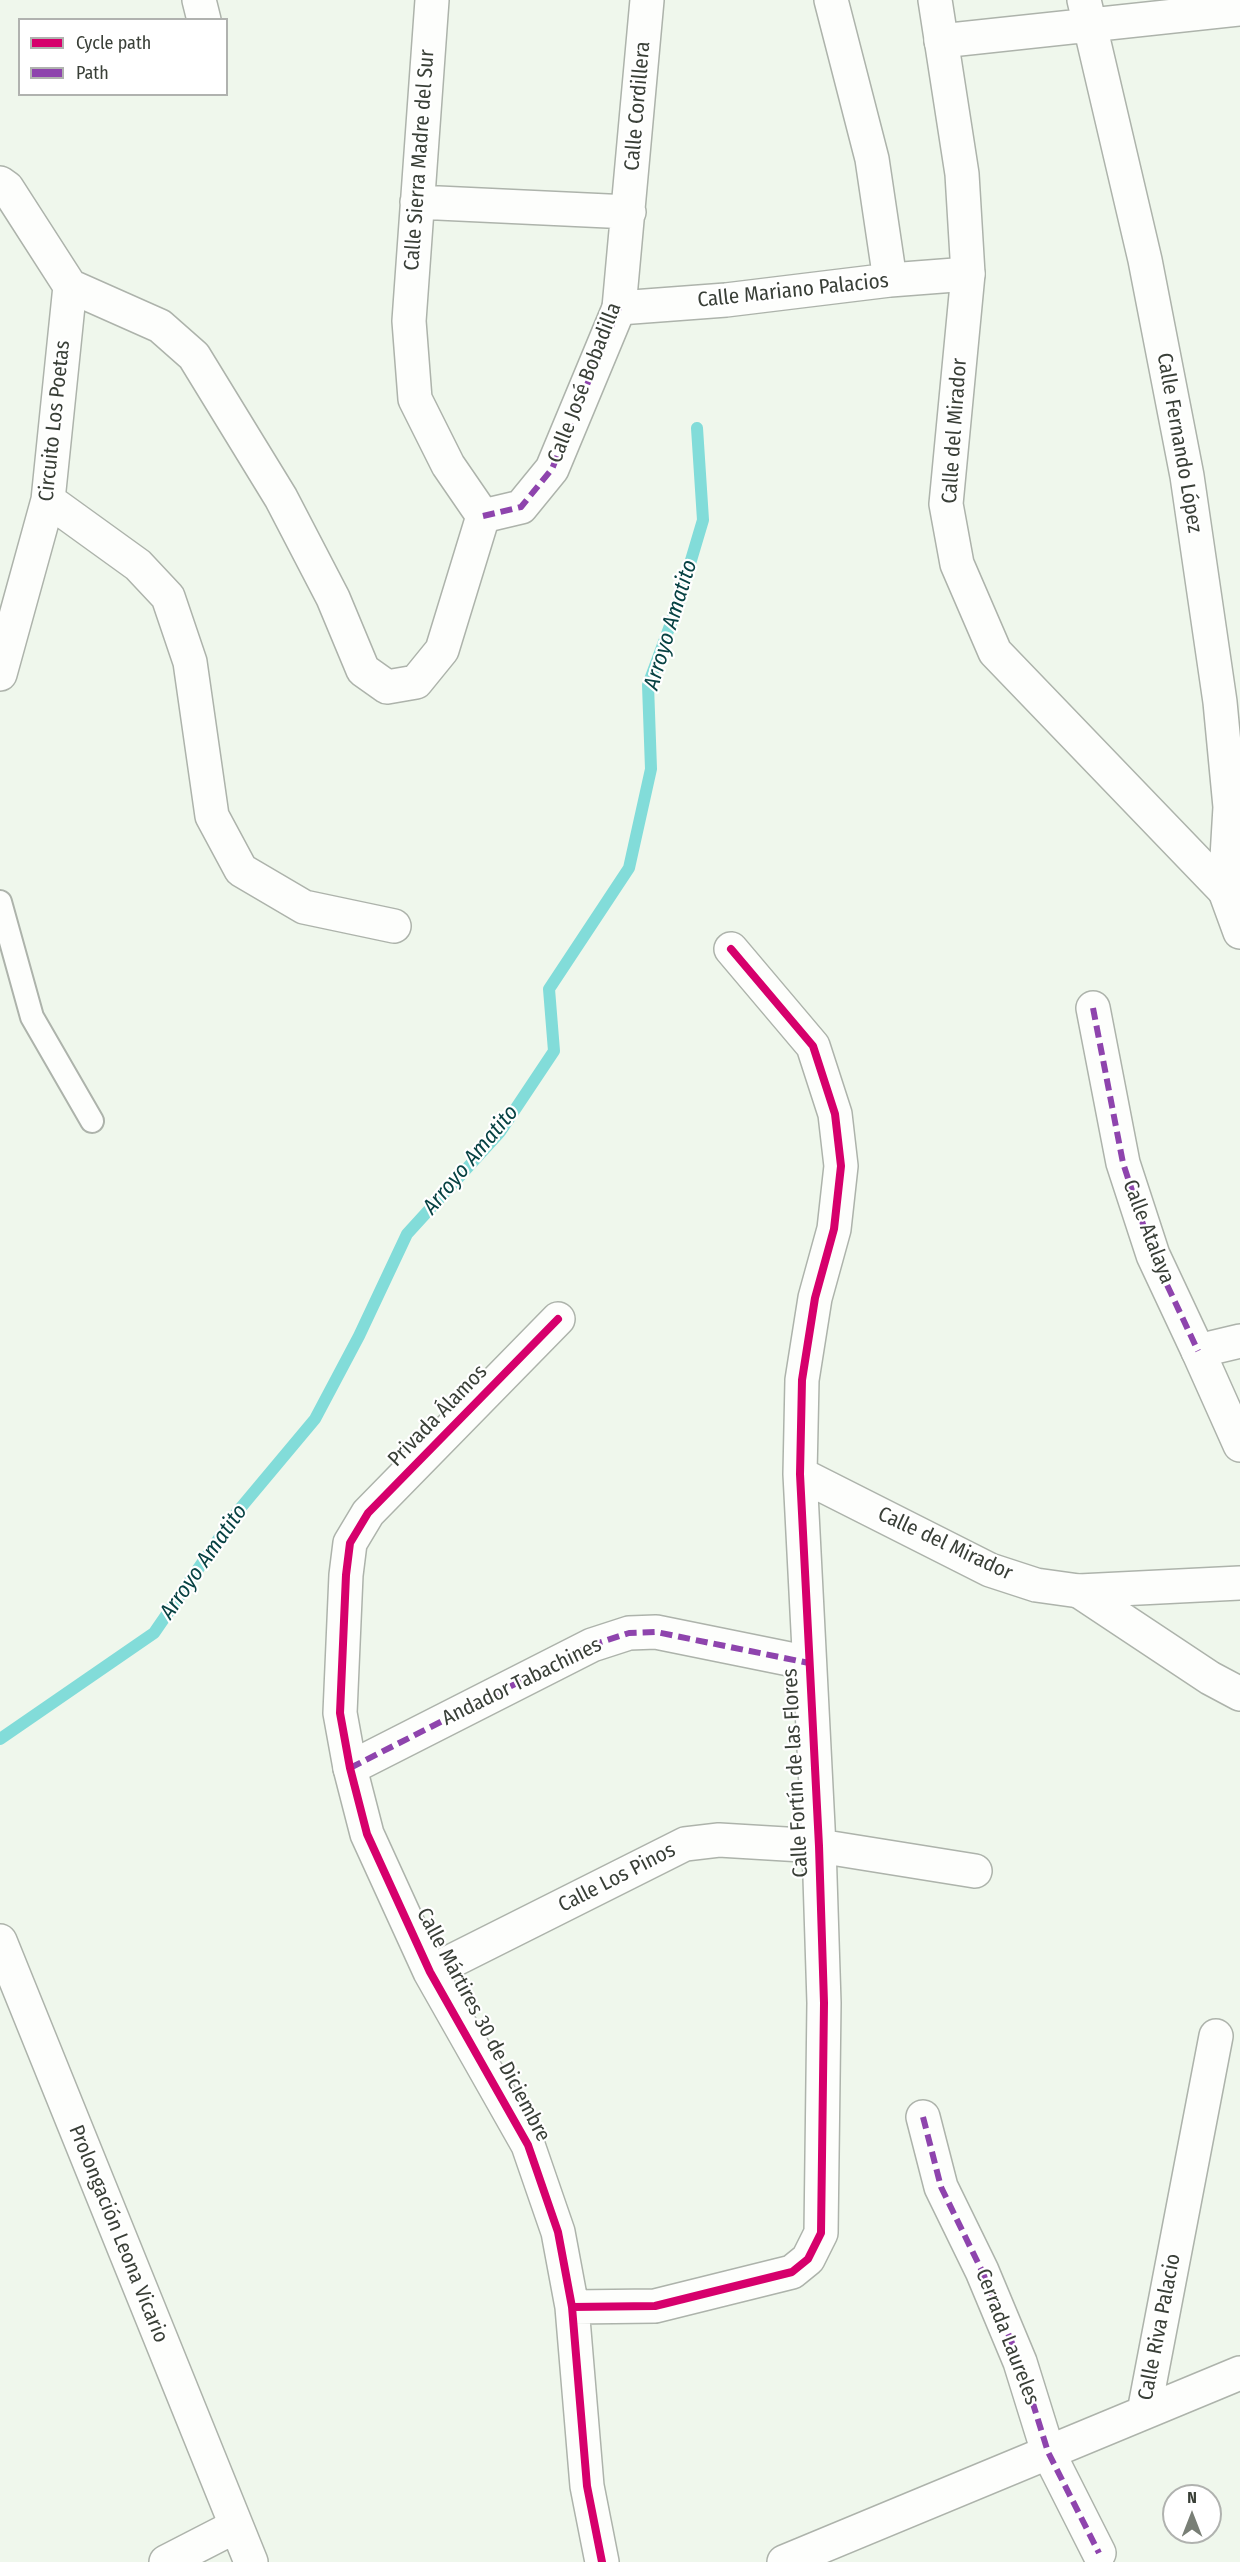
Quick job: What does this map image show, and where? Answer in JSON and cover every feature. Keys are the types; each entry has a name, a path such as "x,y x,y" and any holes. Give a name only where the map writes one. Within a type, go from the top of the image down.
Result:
{"street":[{"path":"199,0 204,18"},
{"name":"Calle Sierra Madre del Sur","path":"432,0 409,321 415,399 448,465 483,516"},
{"name":"Calle Cordillera","path":"629,212 647,0"},
{"path":"831,0 872,159 890,280"},
{"name":"Calle del Mirador","path":"935,0 962,174 968,274 946,504 957,564 995,651 1233,895"},
{"path":"942,41 1088,12 1240,9"},
{"name":"Calle Fernando López","path":"1088,12 1145,260 1187,476 1220,702 1230,807 1233,895"},
{"path":"0,183 7,188 70,286 160,326 194,356 281,498 333,598 363,670 387,687 416,682 442,650 483,516"},
{"path":"417,202 629,212"},
{"name":"Calle José Bobadilla","path":"483,516 522,507 552,469 619,308 629,212"},
{"name":"Calle Mariano Palacios","path":"619,308 726,300 890,280 968,274"},
{"name":"Circuito Los Poetas","path":"0,674 48,500 70,286"},
{"path":"48,500 138,565 168,597 190,662 212,816 241,870 304,907 394,926"},
{"path":"1233,895 1240,932"},
{"name":"Calle Fortín de las Flores","path":"572,2307 655,2306 792,2272 808,2259 820,2233 824,2003 819,1846 800,1474 802,1380 816,1298 834,1229 841,1166 835,1114 813,1046 732,949"},
{"name":"Calle Atalaya","path":"1093,1008 1123,1162 1153,1255 1240,1445"},
{"name":"Privada Álamos","path":"350,1543 368,1514 558,1319"},
{"path":"1198,1351 1240,1341"},
{"name":"Calle del Mirador","path":"800,1474 990,1570 1035,1585 1079,1591 1240,1583"},
{"name":"Calle Mártires 30 de Diciembre","path":"350,1543 346,1575 340,1713 350,1768 367,1834 430,1972 528,2145 558,2232 572,2307 587,2486 602,2562"},
{"path":"1079,1591 1210,1678 1240,1694"},
{"name":"Andador Tabachines","path":"350,1768 592,1645 629,1633 656,1632 809,1663"},
{"name":"Calle Los Pinos","path":"430,1972 685,1844 719,1840 819,1846"},
{"path":"819,1846 975,1871"},
{"name":"Prolongación Leona Vicario","path":"0,1941 251,2562"},
{"name":"Calle Riva Palacio","path":"784,2562 1144,2412 1216,2036"},
{"name":"Cerrada Laureles","path":"923,2117 942,2187 982,2271 1020,2362 1048,2452 1099,2553"},
{"path":"1144,2412 1240,2373"},
{"path":"166,2562 236,2526"}],"lane":[{"path":"0,902 32,1017 92,1121"}],"waterway":[{"name":"Arroyo Amatito","path":"0,1739 154,1633 238,1511 315,1419 359,1336 407,1234 500,1132 554,1051 549,989 629,868 651,769 648,685 678,604 703,520 697,428"}],"marked path":[{"path":"483,516 521,507 552,469 619,308"},
{"path":"1093,1008 1123,1163 1153,1255 1198,1351"},
{"path":"350,1768 592,1645 629,1633 656,1632 809,1663"},
{"path":"923,2117 941,2187 982,2271 1020,2362 1048,2452 1099,2553"}],"cycle path":[{"path":"572,2307 655,2306 792,2272 808,2259 821,2233 824,2003 819,1846 800,1474 802,1380 815,1298 834,1229 841,1166 835,1114 813,1046 731,949"},
{"path":"558,1319 368,1513 350,1543 346,1575 340,1713 350,1768 367,1834 430,1972 528,2145 558,2232 572,2307 587,2486 602,2562"}]}
